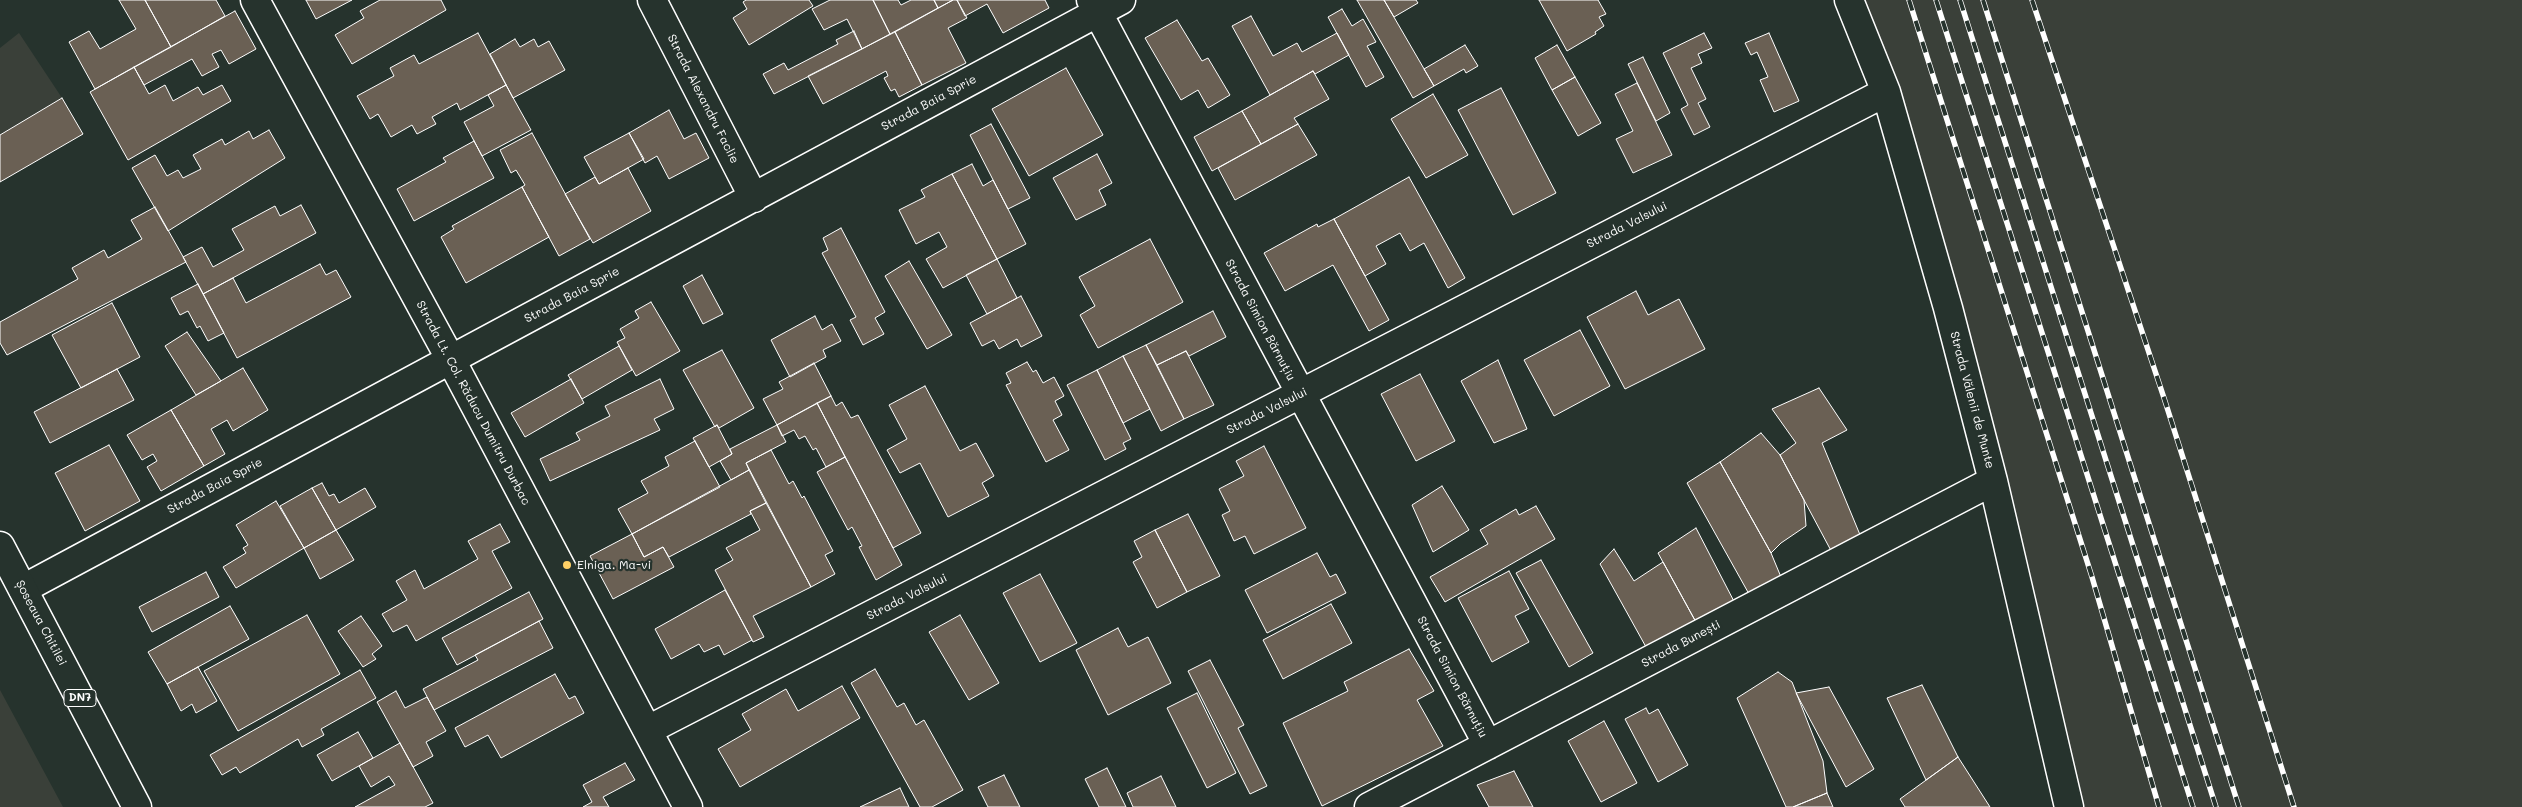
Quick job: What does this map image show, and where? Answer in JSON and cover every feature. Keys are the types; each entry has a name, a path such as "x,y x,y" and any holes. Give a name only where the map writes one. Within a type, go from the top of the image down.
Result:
{"street":[{"name":"Strada Lt. Col. Răducu Dumitru Durbac","path":"255,0 451,360 688,807"},
{"name":"Strada Alexandru Faclie","path":"652,0 754,198"},
{"name":"Strada Baia Sprie","path":"23,589 754,198 1094,6 1122,0"},
{"name":"Strada Vălenii de Munte","path":"1849,0 1886,92 1948,308 1993,481 2069,807"},
{"name":"Strada Simion Bărnuțiu","path":"1094,6 1488,744"},
{"name":"Strada Valsului","path":"648,730 1886,92"},
{"name":"Strada Bunești","path":"1369,807 1993,481"},
{"name":"Șoseaua Chitilei","path":"0,546 137,807"}],"shaded area":[{"path":"1846,0 2522,0 2522,807 2078,807"},
{"path":"19,33 62,98 0,135 0,48"},
{"path":"0,690 63,807 0,807"}],"building":[{"path":"119,0 145,0 171,47 95,89 69,42 89,31 100,49 136,29"},
{"path":"145,0 216,0 225,16 171,47"},
{"path":"306,0 352,0 316,19"},
{"path":"380,0 441,0 446,10 352,64 335,35 364,18 360,11"},
{"path":"746,0 809,0 813,6 749,45 733,18 747,9 743,2"},
{"path":"830,0 873,0 890,34 862,49 847,19 824,30 812,9"},
{"path":"873,0 898,0 901,5 911,0 934,0 938,8 890,34"},
{"path":"934,0 953,0 938,8"},
{"path":"953,0 957,0 967,18 948,28 966,63 922,85 895,32"},
{"path":"957,0 1045,0 1049,8 1003,33 987,4 965,16"},
{"path":"1357,0 1384,0 1434,86 1413,98"},
{"path":"1384,0 1416,0 1418,3 1394,17"},
{"path":"1539,0 1598,0 1606,14 1599,17 1604,26 1595,32 1596,34 1567,51"},
{"path":"1342,9 1352,26 1363,19 1376,42 1367,46 1384,77 1366,87 1328,17"},
{"path":"235,11 256,49 229,64 221,50 212,54 219,67 202,76 192,59 144,85 134,67"},
{"path":"1251,16 1273,56 1297,43 1302,52 1337,33 1349,55 1315,74 1313,71 1270,95 1232,26"},
{"path":"1177,20 1202,61 1208,58 1230,95 1208,108 1198,90 1181,100 1145,38"},
{"path":"854,31 862,49 774,94 763,74 784,63 788,70 838,44 836,40"},
{"path":"895,32 922,85 899,97 895,89 891,91 884,78 888,76 886,71 823,104 808,76"},
{"path":"478,33 506,85 460,110 457,103 432,117 436,124 417,134 412,125 391,137 378,114 370,119 357,96 394,76 390,68 414,55 419,64"},
{"path":"1704,33 1712,48 1698,54 1702,63 1691,68 1706,99 1698,103 1710,127 1694,135 1681,109 1688,105 1663,53"},
{"path":"1769,33 1799,101 1774,112 1760,80 1768,77 1757,52 1751,55 1745,43"},
{"path":"515,39 520,47 534,39 538,47 549,41 565,70 513,98 490,54"},
{"path":"1465,45 1478,66 1466,73 1464,69 1434,86 1424,69"},
{"path":"1557,45 1575,77 1552,90 1535,58"},
{"path":"1643,57 1670,113 1656,121 1628,64"},
{"path":"134,67 149,94 165,85 173,101 198,87 203,95 222,85 231,101 128,160 90,92"},
{"path":"1066,68 1103,135 1029,176 992,109"},
{"path":"1313,71 1329,99 1294,118 1298,124 1261,144 1242,111"},
{"path":"1575,77 1601,123 1578,136 1552,90"},
{"path":"1637,83 1672,155 1633,173 1616,139 1633,131 1615,94"},
{"path":"506,85 531,130 482,156 464,122 494,106 488,95"},
{"path":"1501,88 1556,193 1513,215 1458,110"},
{"path":"1433,94 1468,155 1426,178 1391,119"},
{"path":"62,98 83,134 0,182 0,135"},
{"path":"669,110 684,139 696,133 709,158 669,179 657,156 645,163 629,133"},
{"path":"1242,111 1261,144 1212,171 1194,137"},
{"path":"991,124 1030,198 1008,209 970,135"},
{"path":"1298,124 1317,155 1235,200 1218,168"},
{"path":"269,130 285,158 168,231 132,168 155,155 167,176 178,170 183,178 201,169 193,155 222,139 225,145 249,131 253,139"},
{"path":"532,133 590,239 559,256 522,187 525,185 516,170 511,173 500,150"},
{"path":"629,133 644,159 599,184 584,157"},
{"path":"474,141 494,178 414,221 397,189 446,162 443,158"},
{"path":"1097,154 1112,183 1099,190 1106,205 1076,220 1053,178"},
{"path":"972,164 983,186 993,180 1026,244 997,259 952,174"},
{"path":"628,168 651,211 593,243 565,194 595,177 599,184"},
{"path":"952,174 997,259 943,288 926,259 947,247 939,232 916,244 899,210 925,197 921,190"},
{"path":"1409,177 1465,278 1448,288 1424,243 1410,251 1400,233 1376,246 1386,264 1365,276 1334,219"},
{"path":"522,187 549,237 466,283 441,237 454,229 452,226"},
{"path":"301,205 316,233 203,294 183,257 202,247 213,267 244,250 232,229 275,206 280,216"},
{"path":"155,207 186,262 7,355 0,343 0,322 78,279 72,268 104,250 108,258 142,239 131,220"},
{"path":"1334,219 1389,320 1369,331 1333,265 1285,291 1264,253 1317,224 1318,227"},
{"path":"841,228 885,312 875,318 884,334 863,345 850,320 856,317 822,253 828,250 823,238"},
{"path":"1150,239 1183,302 1098,348 1080,315 1095,306 1079,277"},
{"path":"997,259 1017,298 987,314 966,275"},
{"path":"909,261 952,335 927,349 885,276"},
{"path":"320,264 326,275 336,270 351,297 237,358 203,294 233,278 246,303"},
{"path":"702,275 723,314 703,324 683,286"},
{"path":"198,284 224,333 208,341 200,326 197,328 188,311 180,315 171,298"},
{"path":"1636,291 1648,315 1679,299 1705,349 1625,389 1587,317"},
{"path":"1021,296 1042,336 1021,347 1017,339 999,349 994,340 982,346 970,323"},
{"path":"651,302 680,351 636,376 617,342 625,338 620,329 639,318 635,311"},
{"path":"112,303 140,357 81,388 52,335"},
{"path":"1213,311 1226,337 1189,356 1186,351 1157,365 1146,345"},
{"path":"815,316 822,330 832,324 841,341 823,350 826,357 790,377 771,340"},
{"path":"1580,330 1610,386 1554,416 1524,360"},
{"path":"187,332 221,381 196,395 165,346"},
{"path":"1146,345 1184,419 1161,431 1123,356"},
{"path":"619,346 632,370 582,399 568,375"},
{"path":"722,350 754,408 719,428 717,425 715,427 683,370"},
{"path":"1186,351 1214,405 1184,419 1157,365"},
{"path":"1123,356 1150,409 1123,423 1097,370"},
{"path":"1498,360 1527,429 1494,443 1461,381"},
{"path":"1027,362 1033,372 1036,370 1043,383 1054,377 1064,396 1055,401 1062,415 1053,420 1069,450 1046,462 1006,385 1011,383 1006,373"},
{"path":"814,363 831,396 777,425 763,399 783,389 779,382"},
{"path":"243,368 268,410 233,431 227,420 211,429 225,454 204,466 171,410"},
{"path":"117,369 134,400 50,443 34,412"},
{"path":"1097,370 1131,439 1123,443 1126,449 1105,460 1067,385"},
{"path":"1420,374 1455,441 1416,461 1381,394"},
{"path":"571,379 584,403 525,437 511,413"},
{"path":"660,379 674,409 654,419 660,430 550,481 540,459 580,440 576,433 610,416 605,406"},
{"path":"925,386 960,451 976,443 994,476 982,483 989,496 948,517 920,463 900,473 887,450 907,439 889,405"},
{"path":"1819,388 1847,430 1822,443 1863,542 1836,560 1780,455 1796,443 1772,409"},
{"path":"831,396 836,406 842,402 851,418 858,415 921,533 893,548 817,403"},
{"path":"817,403 845,457 826,467 816,448 813,450 805,436 799,439 794,430 782,436 777,425"},
{"path":"171,410 204,466 161,491 147,467 157,461 153,454 142,460 127,435"},
{"path":"717,425 732,454 709,467 693,438"},
{"path":"777,425 786,442 746,463 749,470 731,480 720,461 732,454 730,449"},
{"path":"1761,433 1780,455 1804,500 1806,526 1781,543 1771,553 1720,462"},
{"path":"695,441 720,487 632,534 618,509 648,493 641,481 669,466 665,457"},
{"path":"109,445 140,501 85,531 55,473"},
{"path":"1264,446 1306,528 1254,554 1245,536 1234,541 1222,515 1230,511 1219,489 1244,476 1236,461"},
{"path":"771,450 789,484 793,481 802,498 804,496 833,551 825,555 835,574 811,587 746,463"},
{"path":"845,457 902,565 876,580 859,547 862,546 852,527 848,530 817,472"},
{"path":"1720,462 1771,553 1781,577 1749,594 1687,483"},
{"path":"749,470 766,503 750,511 751,514 669,557 663,547 644,557 632,534"},
{"path":"322,483 329,496 334,494 339,503 365,488 376,507 336,530 312,488"},
{"path":"1442,486 1469,530 1433,552 1412,505"},
{"path":"312,488 336,530 304,548 280,506"},
{"path":"276,501 304,548 236,588 223,567 246,553 243,548 248,545 236,525"},
{"path":"766,503 811,587 753,616 764,637 753,642 715,570 733,560 726,548 760,530 750,511"},
{"path":"1536,506 1555,539 1445,602 1430,577 1488,544 1480,530 1516,509 1519,515"},
{"path":"1188,514 1220,576 1187,592 1155,530"},
{"path":"500,524 510,542 492,551 512,588 416,641 407,625 393,632 382,614 407,600 396,581 415,570 424,589 478,559 468,541"},
{"path":"1696,528 1739,611 1697,624 1658,553"},
{"path":"336,530 354,560 320,579 304,548"},
{"path":"1155,530 1187,592 1157,608 1133,562 1142,557 1134,541"},
{"path":"632,534 644,557 663,547 674,567 613,599 590,556"},
{"path":"1614,549 1634,581 1663,562 1697,624 1646,647 1600,564"},
{"path":"1317,553 1330,577 1336,574 1346,593 1267,633 1245,590"},
{"path":"1541,560 1593,653 1569,667 1516,573"},
{"path":"1509,571 1529,609 1515,616 1529,642 1492,662 1458,598"},
{"path":"206,572 219,597 152,632 139,607"},
{"path":"1040,574 1077,643 1040,662 1003,593"},
{"path":"725,590 752,640 724,655 719,645 704,652 699,644 671,659 655,629"},
{"path":"529,592 543,619 457,665 442,638"},
{"path":"1331,604 1352,643 1283,679 1263,640"},
{"path":"230,606 249,639 167,684 148,652"},
{"path":"307,615 340,674 238,731 204,671"},
{"path":"960,615 999,683 969,700 929,632"},
{"path":"361,616 382,646 372,654 376,659 363,667 338,631"},
{"path":"539,621 553,648 434,710 423,689 478,660 475,655"},
{"path":"1118,628 1128,647 1148,637 1171,683 1108,715 1076,650"},
{"path":"1409,649 1434,691 1417,700 1443,746 1322,806 1283,723 1348,691 1344,682"},
{"path":"1210,660 1244,725 1238,728 1267,786 1250,794 1188,671"},
{"path":"198,667 217,701 196,713 192,704 181,711 167,684"},
{"path":"875,669 897,707 904,703 916,725 924,720 963,790 932,807 920,807 851,683"},
{"path":"360,670 376,698 321,729 324,735 302,747 298,739 240,773 236,767 222,775 210,755"},
{"path":"1778,672 1792,682 1823,761 1827,793 1793,807 1786,807 1737,698"},
{"path":"555,674 569,699 575,696 584,713 501,758 488,735 465,747 455,728"},
{"path":"1922,685 1958,757 1926,780 1887,698"},
{"path":"842,686 860,718 740,787 718,749 751,730 742,714 786,689 798,711"},
{"path":"1829,687 1874,769 1846,787 1796,693"},
{"path":"396,691 405,708 427,697 446,731 426,742 433,756 413,767 377,702"},
{"path":"1197,693 1236,773 1207,788 1167,708"},
{"path":"1646,708 1649,714 1658,709 1688,765 1658,782 1625,719"},
{"path":"1604,721 1637,783 1601,802 1568,741"},
{"path":"358,732 373,758 332,781 317,755"},
{"path":"400,743 433,803 425,807 355,807 395,785 389,776 371,787 359,766"},
{"path":"1958,757 1990,807 1905,807 1900,799"},
{"path":"625,763 635,780 603,797 609,807 583,807 592,802 583,785"},
{"path":"1107,768 1126,807 1099,807 1085,779"},
{"path":"1514,771 1533,807 1489,807 1477,785"},
{"path":"1004,775 1020,807 988,807 978,787"},
{"path":"1161,776 1176,807 1133,807 1127,793"},
{"path":"900,788 909,807 860,807"},
{"path":"1827,793 1833,807 1793,807"}],"railway":[{"path":"1909,0 2092,577 2159,807"},
{"path":"1936,0 2193,807"},
{"path":"1960,0 2216,807"},
{"path":"1983,0 2239,807"},
{"path":"2032,0 2164,398 2294,807"}],"place":[{"name":"Elniga. Ma-vi","path":"567,565"}]}
